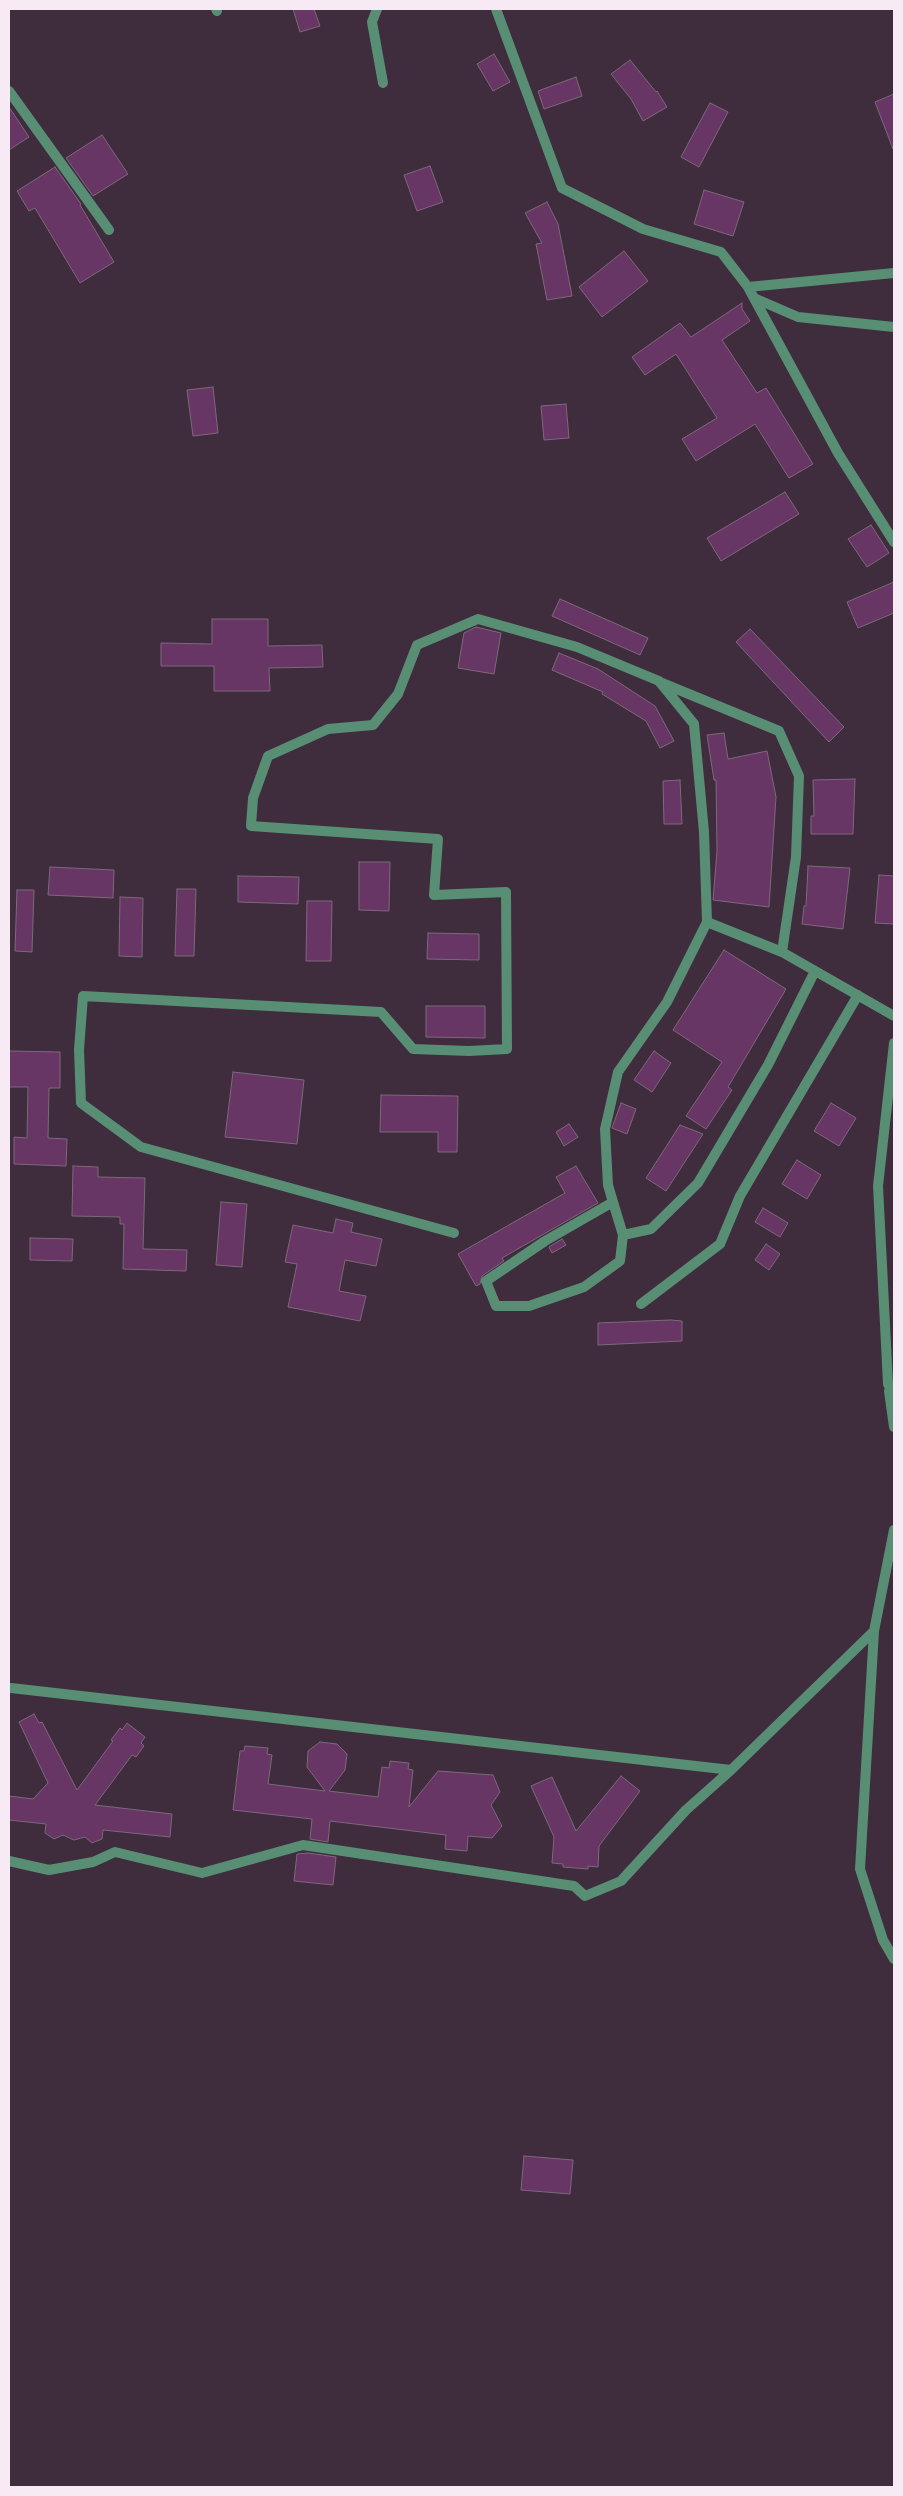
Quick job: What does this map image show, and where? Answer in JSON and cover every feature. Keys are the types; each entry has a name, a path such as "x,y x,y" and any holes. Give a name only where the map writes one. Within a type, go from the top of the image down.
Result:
{"street":[{"path":"377,9 372,22 383,82"},
{"path":"496,9 562,188 643,229 721,252 748,287 838,453 894,542"},
{"path":"9,91 109,230"},
{"path":"748,287 894,273"},
{"path":"754,298 798,317 894,327"},
{"path":"454,1233 141,1147 81,1103 78,1050 83,996 381,1012 413,1049 469,1051 507,1049 506,892 434,895 438,839 251,826 253,798 268,756 328,729 373,725 398,694 417,645 478,619 577,647 778,731 799,776 796,857 782,952"},
{"path":"613,1202 545,1242 486,1281 496,1306 529,1306 584,1287 620,1261 623,1235 608,1185 605,1128 618,1072 666,1002 707,922 704,832 694,724 659,682"},
{"path":"707,922 782,952 894,1016"},
{"path":"623,1235 651,1229 698,1183 768,1065 815,971"},
{"path":"641,1304 720,1244 740,1196 858,995"},
{"path":"894,1043 878,1186 888,1384 894,1427"},
{"path":"888,1384 894,1396"},
{"path":"894,1530 874,1631 860,1869 883,1940 894,1959"},
{"path":"9,1860 49,1870 93,1862 115,1852 202,1873 303,1845 574,1886 585,1896 620,1880 686,1810 731,1770 874,1631"},
{"path":"11,1688 731,1770"},
{"path":"883,1940 894,1951"}],"building":[{"path":"293,9 314,9 320,26 300,32"},
{"path":"494,54 510,82 493,91 477,64"},
{"path":"630,60 657,91 667,107 643,121 631,99 611,74"},
{"path":"576,77 582,96 544,109 538,91"},
{"path":"894,94 894,149 893,149 875,102"},
{"path":"710,103 728,112 699,167 681,157"},
{"path":"9,107 29,137 9,150"},
{"path":"102,135 128,174 93,196 66,158"},
{"path":"430,166 443,202 417,211 404,175"},
{"path":"55,167 81,204 114,262 80,283 35,208 29,211 17,191"},
{"path":"704,190 744,202 733,236 694,224"},
{"path":"547,202 558,224 572,296 547,300 536,244 542,243 525,213"},
{"path":"624,251 648,281 602,317 579,287"},
{"path":"742,303 742,309 750,321 722,340 757,393 766,388 813,464 789,478 755,424 696,461 682,439 717,418 676,354 645,375 632,357 680,323 691,337"},
{"path":"213,387 218,433 193,436 187,390"},
{"path":"566,404 569,438 544,440 541,406"},
{"path":"785,492 799,514 721,561 707,538"},
{"path":"871,525 889,553 867,567 848,539"},
{"path":"894,582 894,613 858,628 847,602"},
{"path":"560,599 648,638 640,655 552,616"},
{"path":"212,619 268,619 268,646 322,645 323,667 269,668 270,691 214,691 214,666 161,666 161,643 212,644"},
{"path":"476,627 501,633 494,674 458,668 464,633"},
{"path":"750,629 844,727 829,742 736,642"},
{"path":"559,653 598,669 655,706 674,741 660,748 646,721 602,694 603,692 552,670"},
{"path":"724,733 728,759 767,751 776,797 769,907 713,900 717,851 716,780 714,780 707,735"},
{"path":"855,779 853,834 811,834 811,816 814,816 813,780"},
{"path":"680,780 682,824 664,824 663,781"},
{"path":"359,862 390,862 389,911 359,910"},
{"path":"808,866 850,868 843,929 802,924 804,906 806,906"},
{"path":"50,867 114,870 113,898 48,895"},
{"path":"879,875 894,876 894,924 875,923"},
{"path":"238,876 299,877 298,904 238,902"},
{"path":"177,889 196,889 194,956 175,956"},
{"path":"17,890 34,890 32,952 15,951"},
{"path":"120,897 143,898 142,957 119,956"},
{"path":"307,901 332,901 331,961 306,961"},
{"path":"428,933 479,934 479,960 427,959"},
{"path":"724,950 786,989 728,1087 732,1090 706,1129 686,1116 722,1062 673,1030"},
{"path":"426,1006 485,1006 485,1038 426,1037"},
{"path":"9,1051 60,1052 60,1088 49,1088 48,1138 67,1139 66,1166 14,1164 14,1137 27,1138 28,1087 9,1087"},
{"path":"654,1051 671,1063 652,1092 634,1080"},
{"path":"233,1072 304,1080 297,1144 225,1137"},
{"path":"381,1095 458,1096 457,1152 438,1152 438,1132 380,1132"},
{"path":"621,1103 636,1109 627,1134 612,1128"},
{"path":"831,1103 856,1118 839,1146 814,1131"},
{"path":"569,1124 578,1137 564,1146 556,1132"},
{"path":"680,1125 703,1134 666,1191 646,1178"},
{"path":"797,1160 821,1175 807,1199 782,1184"},
{"path":"73,1166 98,1167 98,1177 145,1178 143,1249 187,1250 186,1271 123,1269 124,1224 120,1224 120,1217 72,1216"},
{"path":"576,1166 598,1203 502,1258 504,1261 482,1276 480,1284 476,1286 458,1254 565,1193 556,1177"},
{"path":"221,1202 247,1204 242,1267 216,1265"},
{"path":"763,1208 788,1223 780,1237 755,1222"},
{"path":"336,1219 353,1223 351,1232 382,1239 376,1266 345,1260 339,1291 366,1296 360,1321 288,1307 297,1264 285,1262 293,1225 333,1233"},
{"path":"30,1238 73,1239 72,1261 30,1260"},
{"path":"562,1239 566,1245 552,1253 549,1247"},
{"path":"766,1244 780,1254 769,1270 755,1260"},
{"path":"682,1321 682,1341 598,1345 598,1323"},
{"path":"34,1714 39,1723 42,1722 77,1790 113,1741 111,1740 120,1728 122,1730 127,1723 145,1737 141,1743 144,1746 136,1757 132,1755 95,1805 172,1814 170,1837 103,1830 102,1839 92,1843 85,1837 74,1840 63,1835 54,1839 45,1833 46,1824 9,1820 9,1796 33,1799 48,1783 19,1722"},
{"path":"320,1742 337,1744 347,1754 345,1770 329,1791 378,1797 382,1767 389,1768 390,1761 409,1763 408,1769 413,1770 409,1807 438,1771 493,1775 500,1792 491,1805 502,1826 492,1838 468,1836 467,1851 445,1849 446,1835 330,1821 328,1842 310,1839 312,1819 233,1810 240,1751 244,1751 245,1746 268,1748 267,1754 272,1755 268,1784 325,1791 307,1767 308,1751"},
{"path":"621,1776 640,1791 599,1846 598,1867 588,1866 588,1869 563,1867 563,1864 552,1863 554,1837 531,1786 552,1777 576,1831"},
{"path":"308,1853 336,1857 333,1885 294,1881 297,1854"},
{"path":"524,2156 573,2160 570,2194 521,2190"}]}
